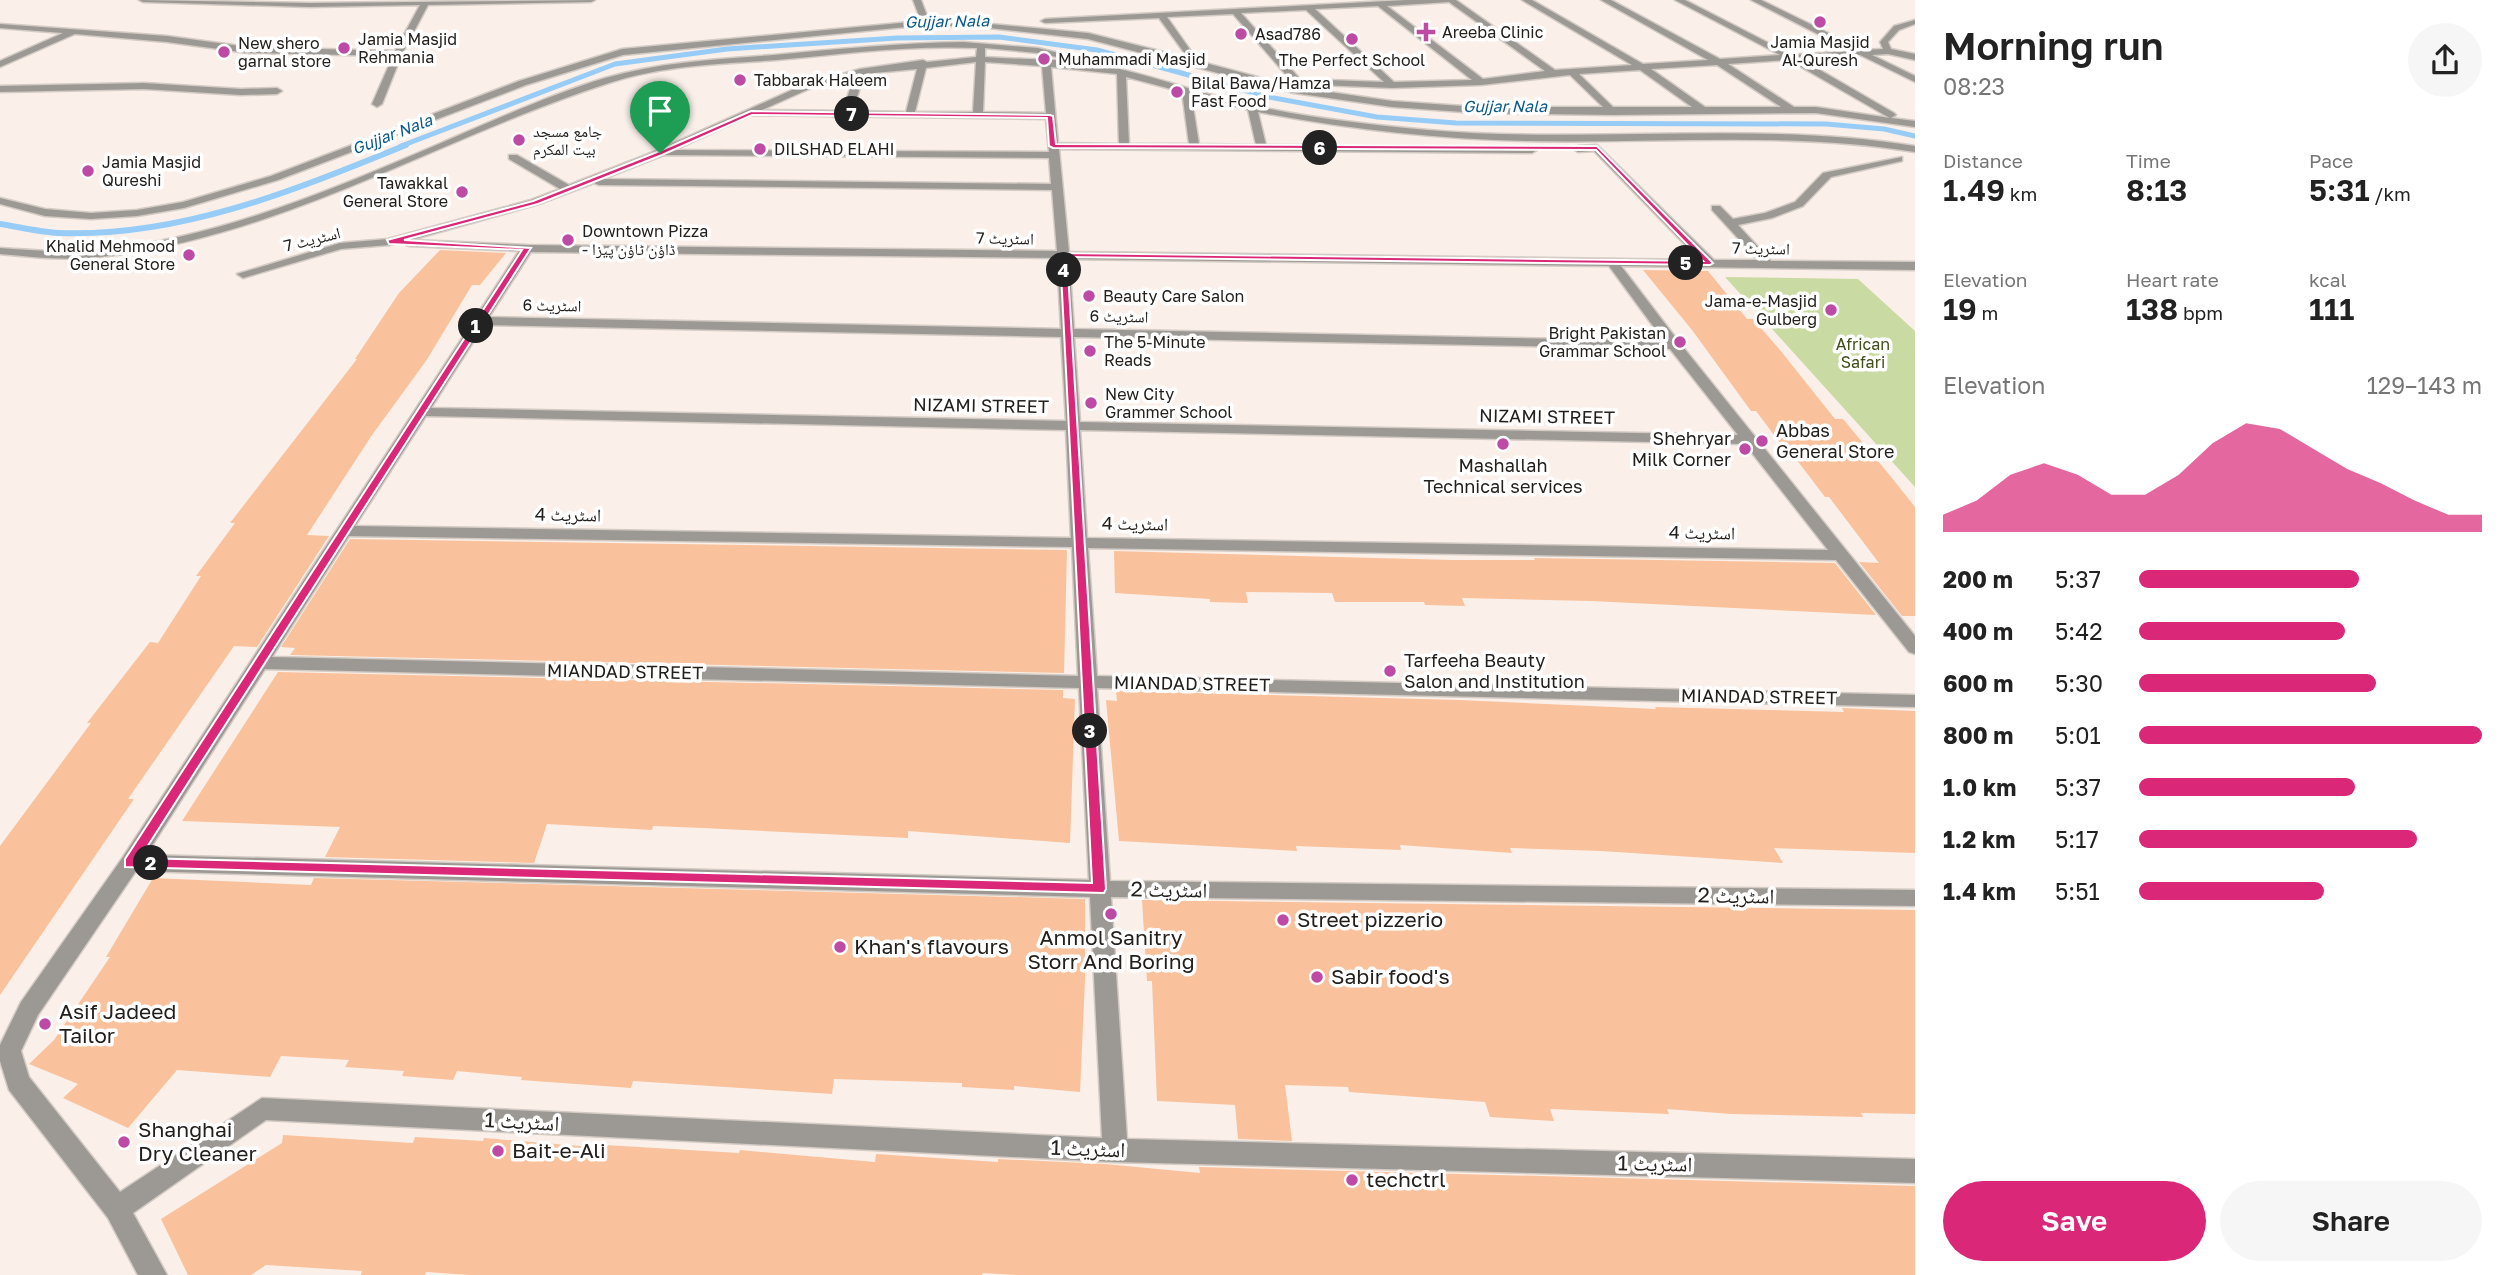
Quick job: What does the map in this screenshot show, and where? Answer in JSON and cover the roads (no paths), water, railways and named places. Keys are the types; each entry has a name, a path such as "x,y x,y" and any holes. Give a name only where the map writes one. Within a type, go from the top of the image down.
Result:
{"street":[{"path":"143,0 310,5 591,0"},
{"path":"917,0 924,21"},
{"path":"0,201 22,209 67,216 120,215 194,203 271,179 580,63 622,52 924,21 1025,22 1451,0 1553,73"},
{"path":"1526,0 1643,68 1704,111"},
{"path":"1605,0 1720,63 1792,110"},
{"path":"1679,0 1792,58 1900,121"},
{"path":"1755,0 1915,79"},
{"path":"377,104 398,54 426,2"},
{"path":"1380,4 1481,82"},
{"path":"1308,7 1392,85"},
{"path":"1235,11 1297,82"},
{"path":"1162,16 1194,60 1190,61"},
{"path":"980,22 1088,36 1343,99 1429,107 1528,110 1792,110 1915,124"},
{"path":"1888,51 1884,42 1890,31 1902,24 1915,22"},
{"path":"1,27 167,39 248,50 398,54"},
{"path":"0,64 76,31"},
{"path":"0,251 49,255 100,254 166,243 239,225 629,73 715,62 925,45 1009,46 1046,51 1104,68"},
{"path":"978,115 981,46"},
{"path":"1266,82 1392,85 1497,82 1553,73 1888,51 1915,57"},
{"name":"اسٹریٹ 7","path":"389,242 535,202 660,153 806,87 860,72 923,63 982,59 1104,68 1300,117 1428,134 1526,138 1796,138 1860,141 1915,149"},
{"path":"910,114 923,63"},
{"path":"1045,65 1063,254 1115,1150"},
{"path":"847,114 860,72"},
{"path":"1572,72 1613,112"},
{"path":"1121,73 1124,146"},
{"path":"1497,82 1508,91"},
{"path":"1414,85 1429,107"},
{"path":"0,89 130,86 242,92 277,91"},
{"path":"1186,90 1194,147"},
{"path":"1518,100 1528,110"},
{"path":"1252,107 1262,148"},
{"path":"751,113 1050,116"},
{"path":"660,153 1053,150 1124,146 1597,148 1710,263"},
{"path":"513,158 568,189"},
{"path":"1730,223 1768,216 1800,204 1827,174 1898,159"},
{"path":"588,182 1056,187"},
{"path":"1716,208 1768,264"},
{"name":"اسٹریٹ 7","path":"243,274 340,246 389,242 527,248 1915,266"},
{"path":"153,1275 117,1209 18,1082 9,1051 29,1009 130,863 527,248"},
{"path":"1612,262 1674,345 1915,648"},
{"name":"اسٹریٹ 6","path":"479,321 1674,345"},
{"name":"NIZAMI STREET","path":"421,412 1072,428 1749,440"},
{"name":"اسٹریٹ 4","path":"344,531 1841,555"},
{"name":"MIANDAD STREET","path":"259,663 1915,701"},
{"name":"اسٹریٹ 2","path":"130,863 1099,889 1915,898"},
{"name":"اسٹریٹ 1","path":"117,1209 262,1109 1115,1150 1915,1171"}],"waterway":[{"name":"Gujjar Nala","path":"401,146 615,64 727,49 897,38 999,37 1097,50 1269,97 1377,117 1456,123 1826,124 1884,129 1915,136"},
{"name":"Gujjar Nala","path":"0,224 58,233 148,228 236,208 406,145"}],"place":[{"name":"Jamia Masjid Al-Quresh","path":"1820,22"},
{"name":"Areeba Clinic","path":"1426,32"},
{"name":"Asad786","path":"1241,34"},
{"name":"The Perfect School","path":"1352,39"},
{"name":"Jamia Masjid Rehmania","path":"344,48"},
{"name":"New shero garnal store","path":"224,52"},
{"name":"Muhammadi Masjid","path":"1044,59"},
{"name":"Tabbarak Haleem","path":"740,80"},
{"name":"Bilal Bawa/Hamza Fast Food","path":"1177,92"},
{"name":"جامع مسجد بیت المکرم","path":"519,140"},
{"name":"DILSHAD ELAHI","path":"760,149"},
{"name":"Jamia Masjid Qureshi","path":"88,171"},
{"name":"Tawakkal General Store","path":"462,192"},
{"name":"Downtown Pizza - ڈاؤن ٹاؤن پیزا","path":"568,240"},
{"name":"Khalid Mehmood General Store","path":"189,255"},
{"name":"Beauty Care Salon","path":"1089,296"},
{"name":"Jama-e-Masjid Gulberg","path":"1831,310"},
{"name":"Bright Pakistan Grammar School","path":"1680,342"},
{"name":"The 5-Minute Reads","path":"1090,351"},
{"name":"New City Grammer School","path":"1091,403"},
{"name":"Abbas General Store","path":"1762,441"},
{"name":"Mashallah Technical services","path":"1503,444"},
{"name":"Shehryar Milk Corner","path":"1745,449"},
{"name":"Tarfeeha Beauty Salon and Institution","path":"1390,671"},
{"name":"Anmol Sanitry Storr And Boring","path":"1111,914"},
{"name":"Street pizzerio","path":"1283,920"},
{"name":"Khan's flavours","path":"840,947"},
{"name":"Sabir food's","path":"1317,977"},
{"name":"Asif Jadeed Tailor","path":"45,1024"},
{"name":"Shanghai Dry Cleaner","path":"124,1142"},
{"name":"Bait-e-Ali","path":"498,1151"},
{"name":"techctrl","path":"1352,1180"}],"park label":[{"name":"African Safari","path":"1863,353"}]}
